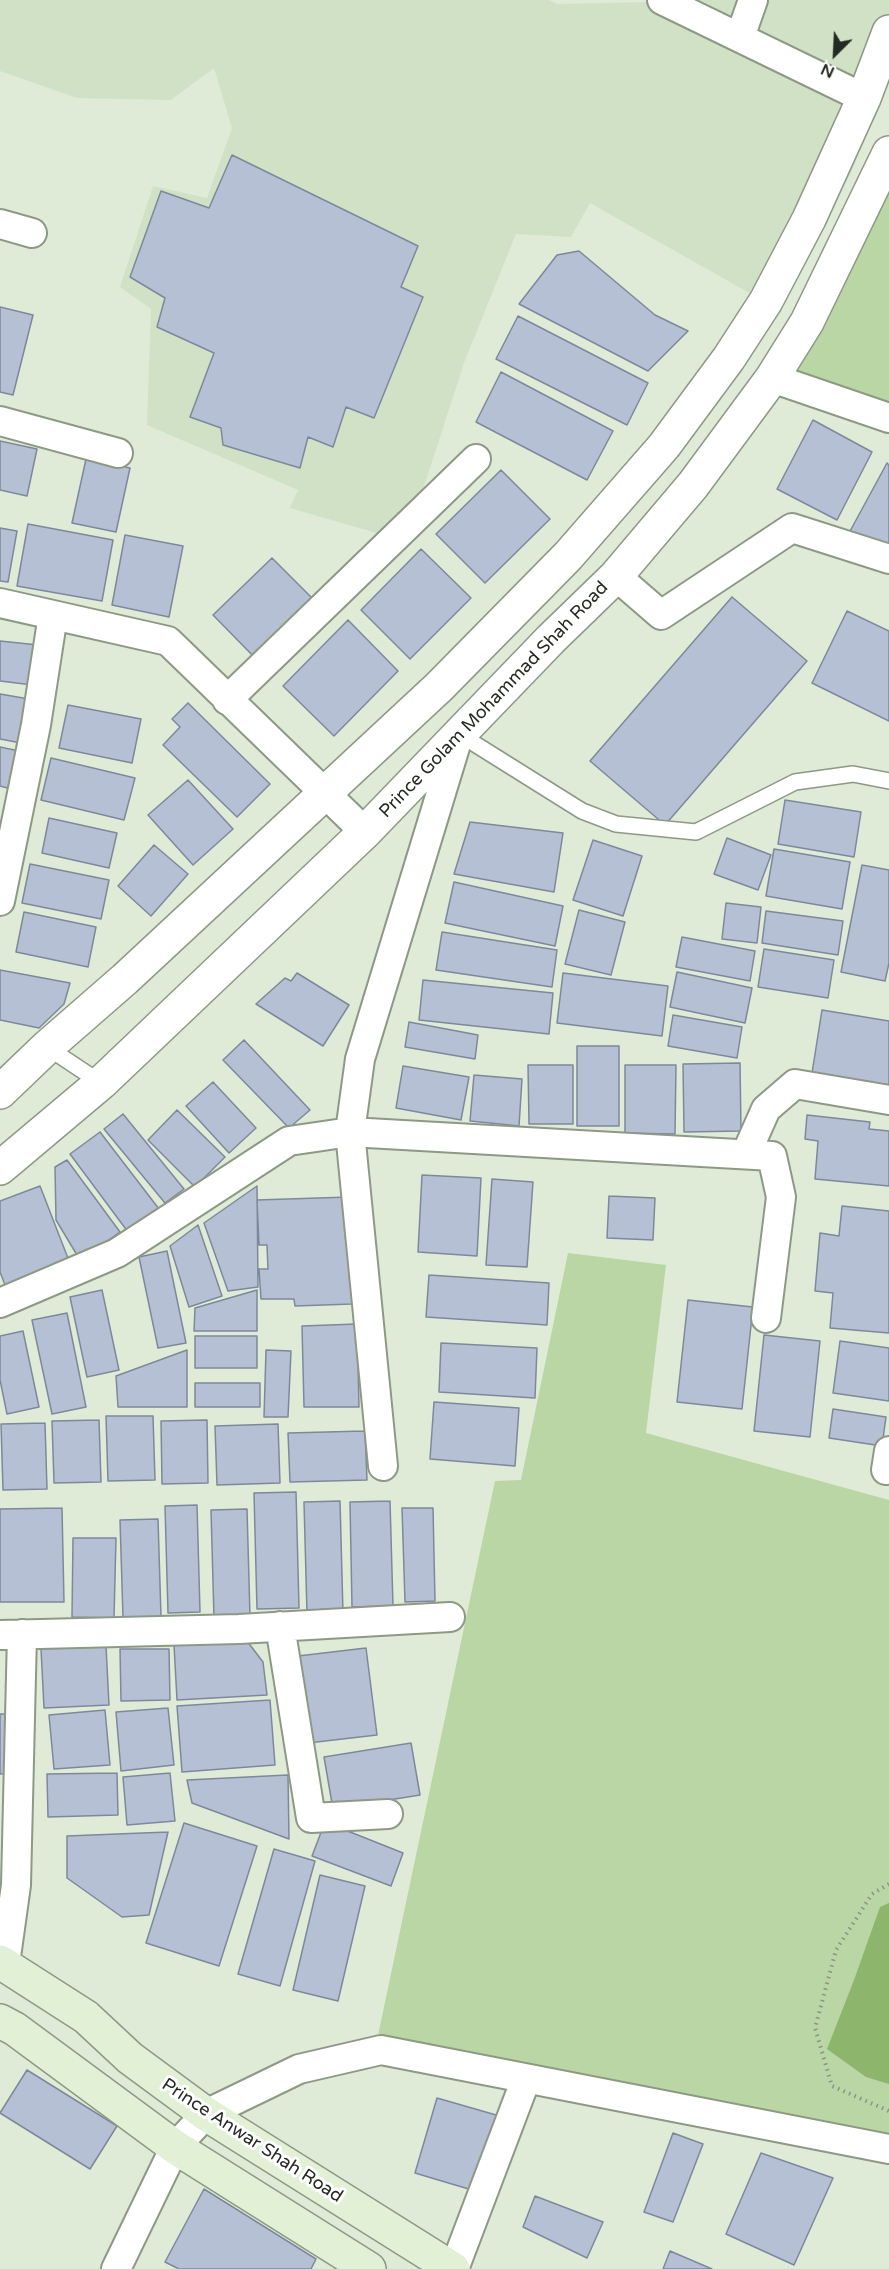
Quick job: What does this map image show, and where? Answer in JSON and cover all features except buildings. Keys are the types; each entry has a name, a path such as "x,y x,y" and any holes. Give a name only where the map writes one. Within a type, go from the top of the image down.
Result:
{"main road":[{"name":"Prince Anwar Shah Road","path":"3,1963 86,2017 130,2058 206,2114 454,2269"},
{"path":"0,2021 15,2029 175,2147 369,2269"}],"street":[{"path":"662,0 864,98"},
{"path":"740,37 753,0"},
{"path":"0,1092 47,1047 125,979 438,687 568,556 664,446 729,358 766,301 809,219 864,98 889,32"},
{"name":"Prince Golam Mohammad Shah Road","path":"0,1168 101,1083 365,832 551,639 616,576 693,485 772,378 807,322 889,153"},
{"path":"0,224 32,233"},
{"path":"772,378 889,418"},
{"path":"0,421 118,453"},
{"path":"227,700 476,459"},
{"path":"616,576 661,615 792,528 889,559"},
{"path":"0,603 168,641 365,832"},
{"path":"0,901 36,725 53,615"},
{"path":"383,1466 350,1132 360,1059 459,734"},
{"path":"746,1154 766,1109 795,1084 889,1100"},
{"path":"0,1303 117,1253 289,1141 350,1132 772,1156 781,1197 766,1318"},
{"path":"3,1963 16,1885 11,1635 280,1626 450,1617"},
{"path":"280,1626 311,1818 388,1814"},
{"path":"116,2269 175,2147 206,2114 299,2069 381,2050 889,2149"},
{"path":"454,2269 526,2079"}],"lane":[{"path":"459,734 582,812 616,824 696,832 795,782 853,774 889,780"},
{"path":"47,1047 101,1083"}],"path":[{"path":"889,1884 872,1894 836,1950 815,2028 832,2086 889,2111"}],"shaded area":[{"path":"0,0 549,0 557,4 647,2 875,116 850,175 776,308 590,203 571,237 516,234 464,363 420,499 387,536 290,508 298,490 147,425 151,309 120,287 153,186 207,198 232,128 214,68 171,100 77,98 0,71"},
{"path":"684,0 889,0 889,77 881,96"},
{"path":"889,151 889,408 768,365"},
{"path":"568,1253 666,1265 646,1433 889,1500 889,2138 377,2040 495,1481 521,1480"},
{"path":"889,1903 889,2084 866,2077 827,2049 880,1907"}]}
